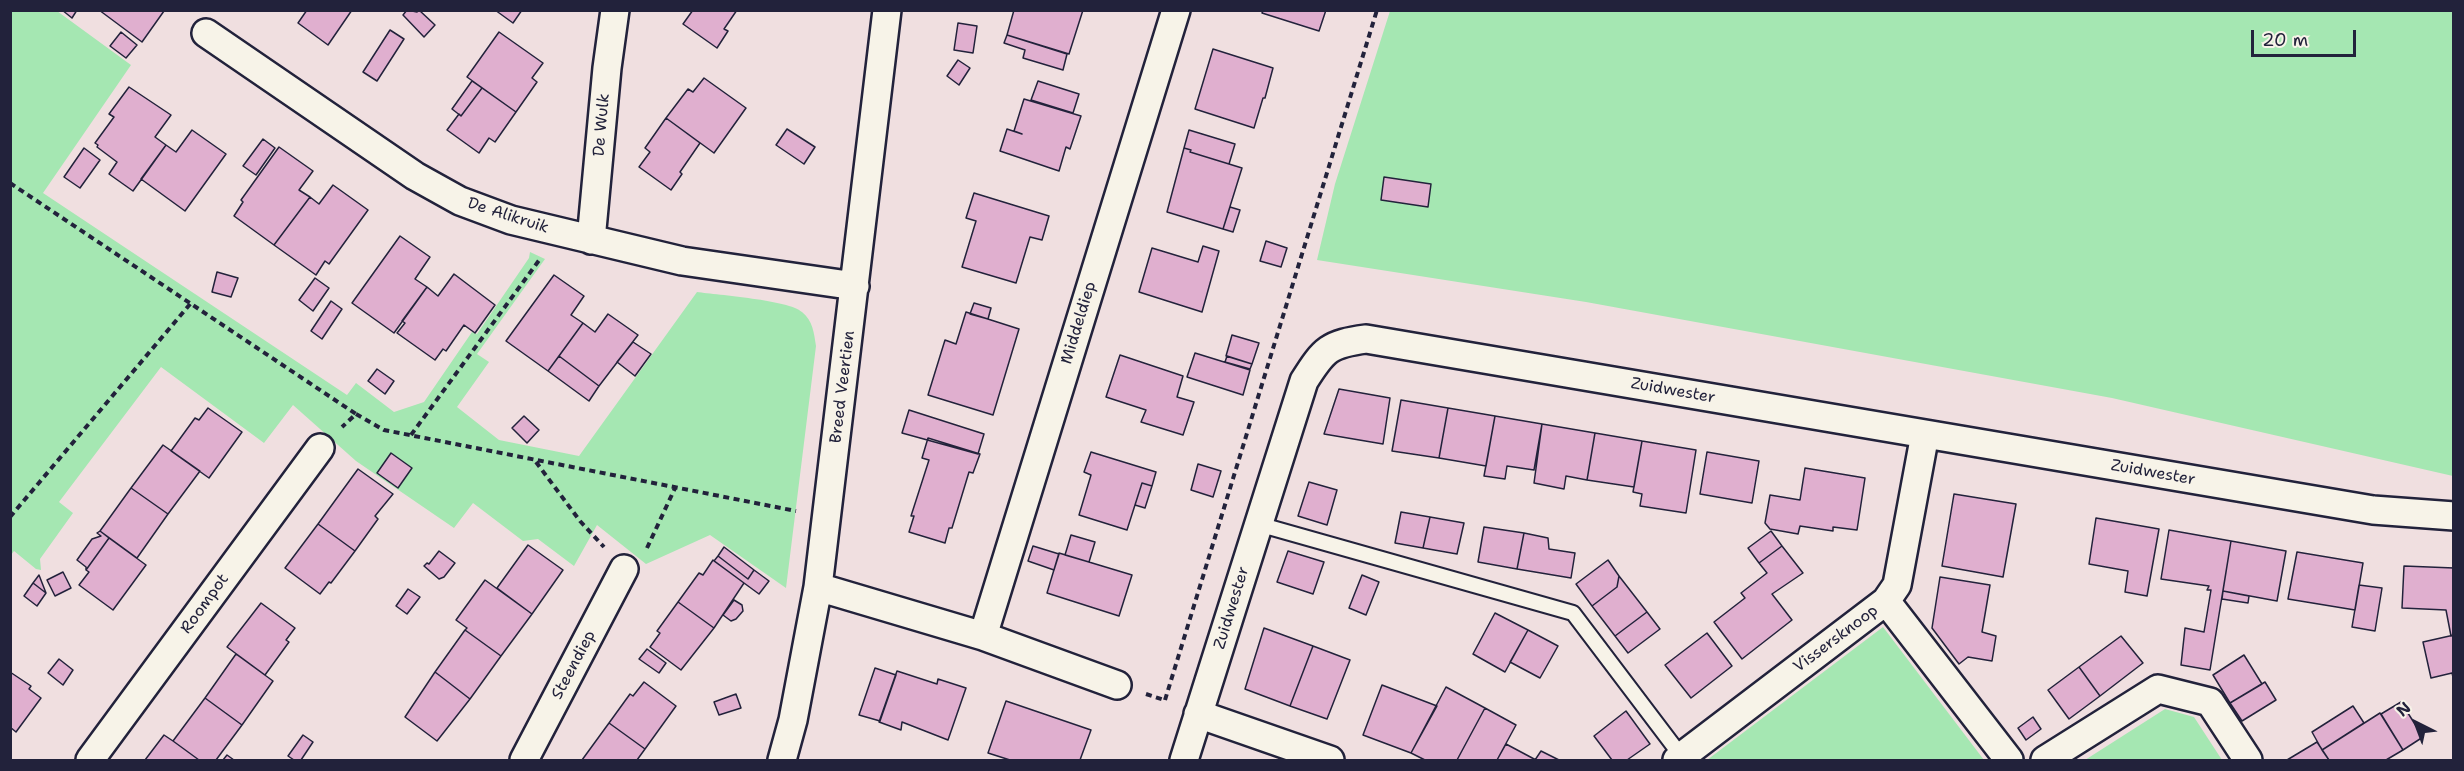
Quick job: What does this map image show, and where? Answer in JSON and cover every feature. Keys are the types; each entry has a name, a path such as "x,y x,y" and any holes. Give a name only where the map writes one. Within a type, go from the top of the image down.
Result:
{"street":[{"name":"De Wulk","path":"591,240 607,68 615,10"},
{"name":"Breed Veertien","path":"782,760 793,720 818,587 887,10"},
{"name":"Middeldiep","path":"983,636 1176,10"},
{"name":"De Alikruik","path":"206,33 415,176 460,201 511,220 682,261 855,286"},
{"name":"Zuidwester","path":"1184,760 1304,381 1318,358 1340,342 1366,339 2373,510 2454,516"},
{"name":"Vissersknoop","path":"1680,759 1887,601 1897,585 1925,434"},
{"name":"Roompot","path":"90,760 320,448"},
{"name":"Steendiep","path":"524,760 624,569"},
{"path":"818,587 983,636 1117,685"},
{"path":"1887,601 2009,760"},
{"path":"2045,760 2158,689 2210,702 2248,760"},
{"path":"1198,714 1330,760"}],"lane":[{"path":"1258,524 1573,613 1680,759"}],"path":[{"path":"1165,700 1377,10"},
{"path":"10,183 356,414 384,430 827,517"},
{"path":"411,435 560,232"},
{"path":"10,517 191,303"},
{"path":"320,448 356,414"},
{"path":"535,461 580,521 624,569 643,556 676,486"},
{"path":"1117,685 1165,700 1198,714"}],"green space":[{"path":"11,11 57,11 131,65 43,193 347,395 356,383 394,412 424,402 472,332 477,334 529,258 530,252 545,259 477,354 489,362 457,407 499,440 579,456 697,292 769,301 802,312 811,323 816,346 786,588 710,535 646,564 597,525 574,566 538,539 523,541 473,503 454,528 356,461 293,405 264,443 161,367 59,502 73,513 40,559 41,570 36,569 14,551 11,555"},
{"path":"1390,11 2453,11 2453,476 2112,398 1586,302 1317,260 1335,184"},
{"path":"1883,627 1984,760 1707,760"},
{"path":"2165,709 2194,717 2222,760 2085,760"}],"building":[{"path":"62,10 77,10 72,18"},
{"path":"99,10 162,10 164,11 142,42"},
{"path":"307,10 352,10 328,45 298,23"},
{"path":"407,10 417,12 419,10 435,25 424,37 403,15"},
{"path":"495,10 522,10 513,23"},
{"path":"693,10 737,10 724,29 728,31 717,48 683,24"},
{"path":"1014,10 1083,10 1069,54 1007,35"},
{"path":"1263,10 1326,10 1319,31 1262,13"},
{"path":"958,23 977,26 973,53 954,50"},
{"path":"390,30 404,39 377,81 363,72"},
{"path":"121,32 137,45 126,58 110,46"},
{"path":"499,32 543,63 532,78 537,82 516,112 467,77"},
{"path":"1007,35 1067,54 1063,70 1023,58 1025,50 1004,43"},
{"path":"1213,49 1273,68 1254,128 1195,109"},
{"path":"958,60 970,68 959,85 947,76"},
{"path":"704,78 746,108 714,153 666,118 688,89 693,92"},
{"path":"472,81 482,88 461,116 452,109"},
{"path":"1038,81 1079,94 1073,113 1031,100"},
{"path":"129,87 171,115 155,137 166,145 133,191 109,174 117,162 95,143 114,117 109,114"},
{"path":"482,88 516,112 495,142 489,138 479,153 447,130"},
{"path":"1024,99 1081,116 1070,149 1066,147 1059,171 1000,151 1007,129 1022,134 1014,131"},
{"path":"666,118 700,143 671,190 639,167 650,152 645,148"},
{"path":"787,129 815,147 804,164 776,145"},
{"path":"192,130 226,154 185,211 141,179 166,145 176,152"},
{"path":"1189,130 1235,144 1229,164 1184,148"},
{"path":"263,139 275,148 256,175 243,166"},
{"path":"279,147 313,171 299,190 310,197 274,245 234,216 243,202 241,200"},
{"path":"84,148 100,160 80,188 64,177"},
{"path":"1184,148 1191,150 1190,152 1242,168 1223,229 1167,212"},
{"path":"1384,177 1431,184 1428,207 1381,200"},
{"path":"333,185 368,210 329,264 325,261 316,275 274,245 310,197 319,204"},
{"path":"974,193 1049,216 1042,240 1030,237 1016,283 962,267 976,221 966,218"},
{"path":"1230,207 1240,210 1233,232 1223,229"},
{"path":"400,236 430,257 415,279 427,287 394,333 352,303"},
{"path":"1266,241 1287,248 1281,267 1260,261"},
{"path":"1203,246 1219,251 1202,312 1139,292 1152,248 1198,262"},
{"path":"217,272 238,278 231,297 212,292"},
{"path":"454,274 495,305 475,333 464,325 446,351 443,349 435,360 397,333 405,323 402,321 427,287 438,296"},
{"path":"554,275 584,296 571,315 583,323 548,371 506,341"},
{"path":"315,278 329,288 313,311 299,300"},
{"path":"331,301 342,309 322,339 311,331"},
{"path":"974,303 991,308 988,319 970,314"},
{"path":"966,312 1019,329 993,415 928,395 945,340 956,344"},
{"path":"608,314 638,335 599,386 559,356 583,323 595,332"},
{"path":"1232,335 1259,343 1252,364 1226,356"},
{"path":"633,342 651,354 635,376 617,362"},
{"path":"1195,353 1250,370 1243,395 1187,377"},
{"path":"1120,355 1183,376 1177,397 1194,402 1183,435 1141,422 1146,410 1106,397"},
{"path":"559,356 599,386 589,401 548,371"},
{"path":"1227,356 1252,364 1250,369 1225,362"},
{"path":"377,369 394,381 385,394 368,381"},
{"path":"1339,389 1390,398 1383,444 1324,434"},
{"path":"1401,400 1448,408 1439,458 1392,451"},
{"path":"208,408 242,432 209,478 171,451 195,418 199,420"},
{"path":"1448,408 1495,416 1486,466 1439,458"},
{"path":"909,410 984,434 978,454 902,433"},
{"path":"524,416 539,430 527,443 512,428"},
{"path":"1495,416 1542,424 1534,470 1507,466 1505,479 1484,476"},
{"path":"1542,424 1595,433 1587,480 1566,476 1564,489 1534,483"},
{"path":"1595,433 1642,441 1634,487 1587,480"},
{"path":"928,438 980,454 973,473 969,472 952,528 949,528 945,543 909,532 914,516 911,516 929,460 922,458"},
{"path":"1642,441 1696,450 1686,513 1640,506 1642,494 1633,492"},
{"path":"163,445 200,471 168,514 131,488"},
{"path":"1091,452 1156,472 1152,486 1142,483 1127,530 1079,515 1091,475 1084,472"},
{"path":"1707,452 1759,461 1752,503 1700,494"},
{"path":"391,453 412,468 398,488 377,473"},
{"path":"1198,464 1221,471 1213,497 1191,490"},
{"path":"1805,468 1865,478 1857,530 1833,527 1833,531 1800,526 1798,534 1770,529 1765,523 1770,495 1800,500"},
{"path":"358,469 393,494 375,516 378,519 355,551 318,524"},
{"path":"1309,482 1337,490 1327,525 1298,516"},
{"path":"1142,483 1152,486 1145,508 1135,505"},
{"path":"131,488 168,514 137,558 100,531"},
{"path":"1954,494 2016,504 2003,577 1942,566"},
{"path":"1401,512 1430,517 1423,548 1395,543"},
{"path":"1430,517 1464,523 1457,554 1423,548"},
{"path":"2096,518 2159,529 2147,596 2125,592 2128,571 2089,564"},
{"path":"318,524 355,551 320,594 285,568"},
{"path":"1484,527 1524,533 1517,569 1478,562"},
{"path":"2169,530 2231,541 2210,670 2181,665 2185,628 2204,632 2211,590 2207,590 2209,586 2161,579"},
{"path":"100,531 109,538 86,570 86,567 77,560 92,539 101,536 97,533"},
{"path":"1771,531 1782,546 1759,563 1748,548"},
{"path":"1524,533 1548,538 1549,549 1575,553 1571,578 1517,569"},
{"path":"1071,535 1095,542 1089,562 1065,555"},
{"path":"109,538 146,565 113,610 79,585 89,572 86,570"},
{"path":"2231,541 2286,551 2277,601 2223,591"},
{"path":"528,545 563,570 532,614 497,588"},
{"path":"1033,546 1059,554 1054,570 1028,561"},
{"path":"1782,546 1803,573 1772,594 1792,620 1742,659 1714,622 1745,598 1741,593 1767,573 1759,563"},
{"path":"724,547 754,570 748,579 718,556"},
{"path":"439,551 455,563 444,577 439,579 424,566 429,564"},
{"path":"1288,551 1324,562 1313,594 1277,582"},
{"path":"2297,552 2363,563 2355,610 2288,599"},
{"path":"1059,553 1132,575 1119,616 1047,593"},
{"path":"718,556 748,579 754,570 769,581 759,594 714,561"},
{"path":"713,560 744,583 714,628 678,602 699,573 703,575"},
{"path":"1608,560 1619,576 1617,587 1592,606 1576,584"},
{"path":"2404,566 2454,568 2454,635 2451,636 2446,610 2402,608"},
{"path":"63,572 71,588 55,596 47,580"},
{"path":"39,575 46,593 33,583"},
{"path":"1362,575 1379,582 1366,615 1349,608"},
{"path":"1619,576 1647,612 1615,636 1592,606 1617,587"},
{"path":"1940,577 1990,585 1982,632 1996,636 1992,661 1968,657 1959,664 1932,628"},
{"path":"485,580 532,614 501,656 465,630 467,628 456,620"},
{"path":"33,583 46,593 37,606 24,596"},
{"path":"2359,585 2382,588 2375,631 2352,627"},
{"path":"408,589 420,597 407,614 396,606"},
{"path":"2223,591 2249,596 2248,603 2222,599"},
{"path":"734,600 742,605 743,611 731,621 723,615"},
{"path":"678,602 714,628 681,670 650,647 660,633 657,631"},
{"path":"261,603 295,628 286,640 289,642 265,675 227,647"},
{"path":"1647,612 1660,629 1628,653 1615,636"},
{"path":"1495,613 1528,630 1505,672 1473,654"},
{"path":"1264,628 1313,646 1290,706 1245,689"},
{"path":"465,630 501,656 470,699 435,672"},
{"path":"1528,630 1558,646 1540,678 1510,662"},
{"path":"1707,633 1732,666 1691,698 1665,665"},
{"path":"2454,635 2454,681 2452,673 2431,678 2423,642"},
{"path":"2121,636 2143,663 2100,696 2079,667"},
{"path":"1313,646 1350,660 1327,719 1290,706"},
{"path":"647,649 666,663 659,673 639,659"},
{"path":"236,654 273,681 242,725 205,698"},
{"path":"2244,655 2262,684 2230,703 2213,675"},
{"path":"59,659 73,670 63,685 48,673"},
{"path":"2079,667 2100,696 2069,719 2048,690"},
{"path":"875,668 896,675 880,721 859,715"},
{"path":"897,671 937,684 938,679 966,688 948,740 902,722 901,730 879,722"},
{"path":"10,672 31,686 29,689 41,698 16,732 10,727"},
{"path":"435,672 470,699 437,741 405,717"},
{"path":"644,682 676,706 645,749 609,723 630,694 633,696"},
{"path":"2265,682 2276,700 2242,721 2230,703"},
{"path":"1382,685 1437,706 1411,753 1363,735"},
{"path":"1446,687 1485,708 1457,760 1425,760 1411,753"},
{"path":"736,694 741,708 719,715 714,702"},
{"path":"205,698 242,725 216,760 199,760 173,741"},
{"path":"1006,701 1091,730 1080,760 1010,760 988,753"},
{"path":"2401,702 2423,737 2403,750 2381,714"},
{"path":"2353,706 2364,723 2322,750 2312,732"},
{"path":"1485,708 1516,725 1497,760 1457,760"},
{"path":"1626,711 1650,744 1627,760 1612,760 1594,736"},
{"path":"2380,713 2403,750 2386,760 2329,760 2322,750"},
{"path":"2033,717 2041,729 2026,740 2018,728"},
{"path":"609,723 645,749 637,760 582,760"},
{"path":"164,735 173,741 199,760 145,760"},
{"path":"303,735 313,742 301,760 294,760 288,756"},
{"path":"2317,742 2329,760 2287,760"},
{"path":"1506,744 1536,760 1497,760"},
{"path":"1541,751 1559,760 1535,760"},
{"path":"227,755 234,760 223,760"}]}
